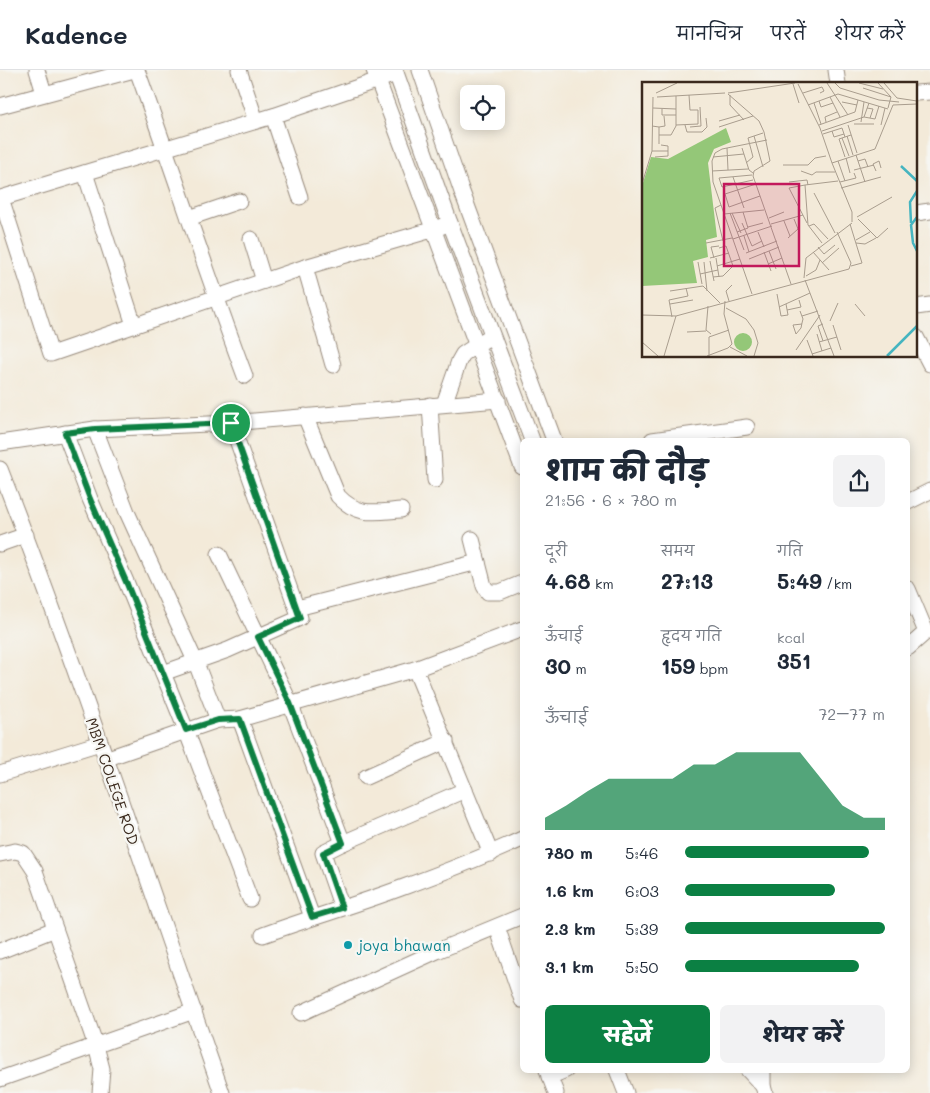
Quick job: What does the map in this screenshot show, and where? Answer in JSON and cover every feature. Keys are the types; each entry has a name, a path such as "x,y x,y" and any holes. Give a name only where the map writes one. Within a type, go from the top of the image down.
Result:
{"street":[{"path":"37,70 44,93"},
{"path":"0,106 135,70 166,148 188,218 245,376"},
{"path":"239,70 256,121"},
{"path":"420,70 462,192 553,438"},
{"path":"450,223 305,267 51,354 1,196 85,173 273,116 376,75 396,72 450,223 531,438"},
{"path":"376,75 435,229 520,461"},
{"path":"413,119 435,112"},
{"path":"273,116 300,198"},
{"path":"85,173 134,326"},
{"path":"188,218 239,201"},
{"path":"251,239 264,281"},
{"path":"305,267 334,365"},
{"path":"436,480 437,405 459,361 469,349 492,335"},
{"path":"918,340 930,364"},
{"path":"0,443 95,429 231,423 498,400"},
{"path":"306,416 338,496 346,504 364,512 401,510"},
{"path":"163,674 196,663 300,618 231,423"},
{"path":"667,438 747,427"},
{"path":"95,429 128,512 196,663 218,720"},
{"path":"65,433 90,499 127,584 186,730 250,899"},
{"name":"MBM COLEGE ROD","path":"0,470 26,535 222,1093"},
{"path":"910,501 930,491"},
{"path":"0,544 26,535"},
{"path":"472,539 484,586 488,592 500,592 520,584"},
{"path":"219,554 290,703 343,843"},
{"path":"297,608 478,562"},
{"path":"910,593 926,632 910,646"},
{"path":"105,759 218,720 240,719 415,668 520,630"},
{"path":"415,668 491,854"},
{"path":"240,719 312,917"},
{"path":"366,777 446,741"},
{"path":"0,774 100,743"},
{"path":"342,908 323,853 465,790"},
{"path":"263,935 401,888 491,854 520,840"},
{"path":"0,854 15,851 23,853 30,861 35,872 96,1046 102,1069 100,1093"},
{"path":"301,1013 437,951 520,917"},
{"path":"497,927 520,994"},
{"path":"0,951 55,929"},
{"path":"0,1079 194,1012"},
{"path":"618,1073 626,1093"},
{"path":"750,1073 764,1090"},
{"path":"763,1073 764,1090"},
{"path":"548,1074 556,1093"},
{"path":"0,1084 2,1093"}],"place":[{"name":"joya bhawan","path":"348,945"}],"route":[{"path":"231,423 300,618 258,637 290,703 343,843 323,853 342,908 312,917 240,719 218,720 186,730 127,584 90,499 65,433 95,429 231,423"}]}
